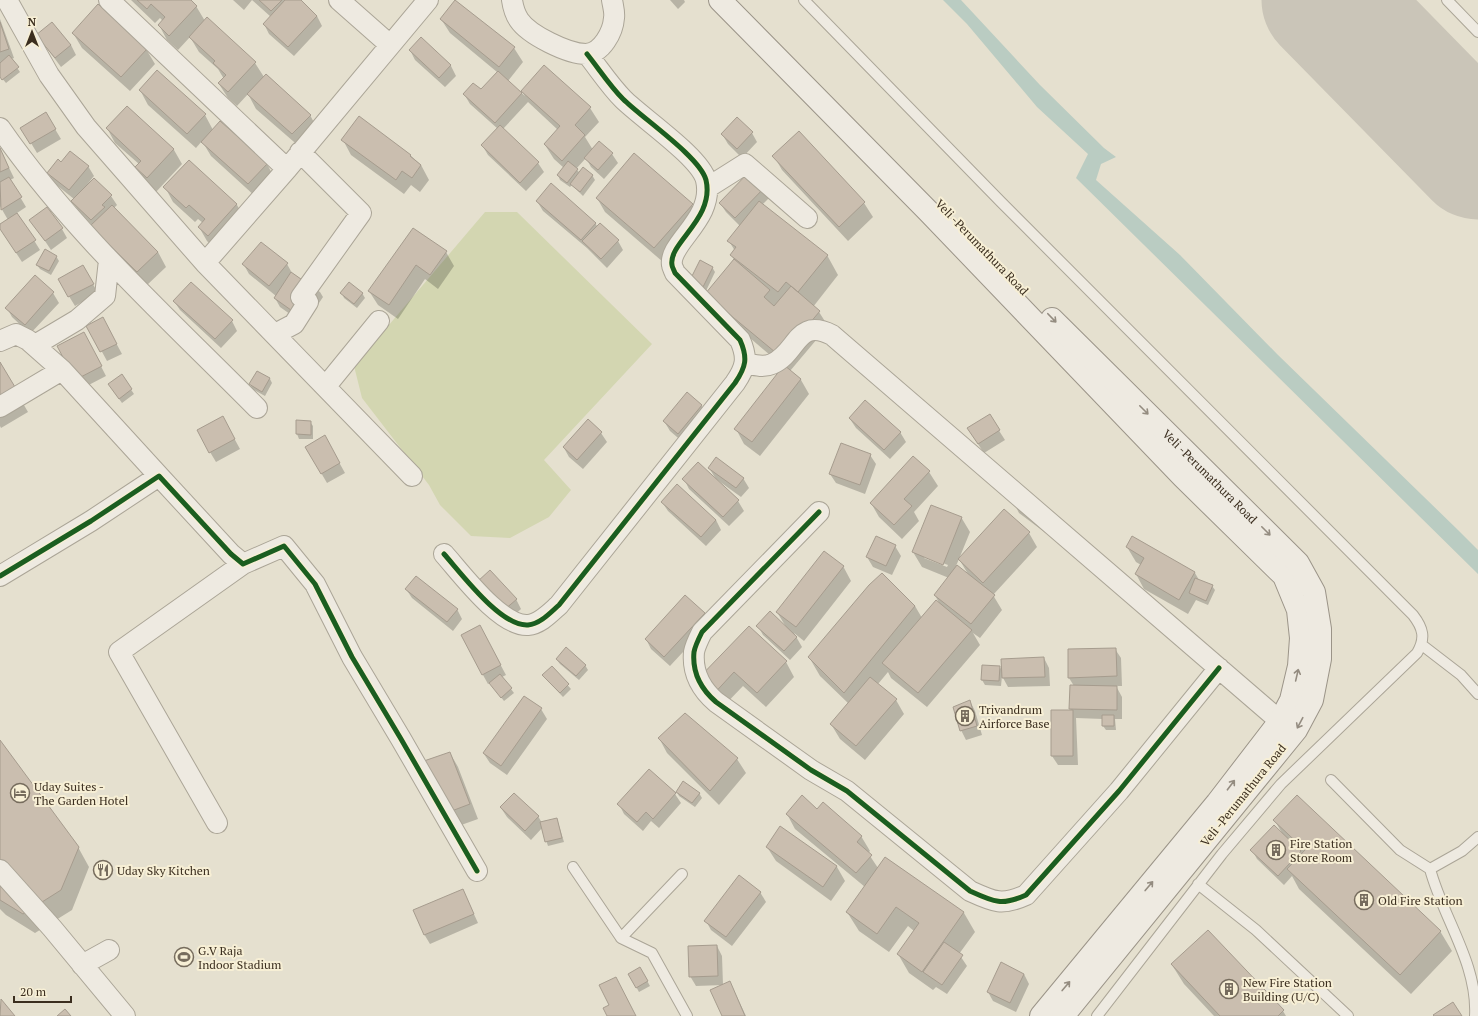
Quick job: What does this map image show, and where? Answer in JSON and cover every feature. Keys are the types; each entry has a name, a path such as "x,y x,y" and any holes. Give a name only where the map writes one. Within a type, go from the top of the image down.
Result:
{"main road":[{"path":"720,0 928,211 1183,477 1284,576 1298,610 1302,638 1299,666 1291,700 1280,721 1217,803 1041,1016"},
{"name":"Veli -Perumathura Road","path":"741,0 1069,336 1298,563 1314,592 1320,629 1320,659 1312,700 1296,730 1063,1016"}],"street":[{"path":"6,0 49,75 86,127 205,263 412,476"},
{"path":"109,0 287,169"},
{"path":"339,0 390,45"},
{"path":"205,263 287,169 428,0"},
{"path":"512,0 513,7 519,21 535,34 563,50 587,54 599,48 609,37 614,18 612,0"},
{"path":"587,54 623,99 678,146 699,166 706,178 707,188 702,213 673,255 671,264 675,273 740,340 750,360"},
{"path":"0,128 65,213 109,260 257,408"},
{"path":"275,334 294,324 308,302 301,296 361,213 300,152"},
{"path":"707,188 745,164 807,218"},
{"path":"35,345 77,320 105,296 109,260"},
{"path":"326,386 379,321"},
{"path":"750,360 773,364 786,353 803,334 812,329 824,331 832,335 1280,721"},
{"path":"0,341 16,334 35,345 62,370 231,554 243,564"},
{"path":"444,554 489,603 505,617 527,625 537,622 559,605 735,383 750,360"},
{"path":"0,407 62,370"},
{"path":"0,576 91,521 159,476"},
{"path":"819,512 702,632 694,651 695,672 703,691 716,702 812,770 847,791 970,891 991,900 1010,902 1026,895 1119,791 1219,668"},
{"path":"218,823 119,652 243,564 284,546 315,584 352,657 477,871"},
{"path":"0,870 125,1016"},
{"path":"82,965 109,950"}],"lane":[{"path":"804,0 1413,615 1422,630 1422,645 1411,659 1302,761 1281,784 1198,884 1098,1016"},
{"path":"1446,0 1478,32"},
{"path":"1422,645 1462,675 1478,694"},
{"path":"1331,780 1400,850 1430,869 1436,889 1459,939 1473,983 1476,1002 1475,1016"},
{"path":"1430,869 1462,851 1478,837"},
{"path":"573,867 621,938 652,953 687,1016"},
{"path":"621,938 682,874"},
{"path":"1198,884 1256,930 1348,1016"}],"green space":[{"path":"485,212 517,212 652,344 544,460 571,490 549,517 510,538 471,536 440,505 429,485 362,398 354,366"}],"shaded area":[{"path":"943,0 961,0 1040,85 1104,148 1116,157 1101,164 1096,180 1180,255 1277,354 1478,550 1478,574 1076,178 1088,154 1037,107 967,24"}],"building":[{"path":"137,0 191,0 197,6 169,36 158,25 165,17 151,4 147,9"},
{"path":"259,0 282,0 271,11"},
{"path":"285,0 301,0 317,16 288,47 263,24"},
{"path":"455,0 515,47 499,67 440,19"},
{"path":"98,4 147,49 121,77 72,33"},
{"path":"207,17 256,62 228,92 218,83 226,75 213,63 215,61 189,37"},
{"path":"0,22 9,49 0,52"},
{"path":"52,22 71,45 55,58 36,35"},
{"path":"421,37 451,65 439,78 409,50"},
{"path":"9,55 19,67 2,80 0,77 0,63"},
{"path":"544,65 591,107 575,125 585,135 562,161 544,144 560,126 521,91"},
{"path":"157,70 206,114 187,134 139,90"},
{"path":"498,71 522,93 495,123 463,94 473,83 481,89"},
{"path":"266,74 311,115 292,134 247,94"},
{"path":"127,106 174,149 147,178 135,167 141,161 106,128"},
{"path":"46,112 56,129 30,144 20,128"},
{"path":"359,116 411,155 410,156 421,165 412,178 402,171 396,180 341,140"},
{"path":"737,117 753,132 737,149 721,134"},
{"path":"220,121 268,163 248,184 201,142"},
{"path":"500,125 539,162 520,183 481,145"},
{"path":"799,131 865,202 839,227 772,156"},
{"path":"599,141 613,153 598,170 584,158"},
{"path":"0,148 9,168 0,172"},
{"path":"70,151 89,166 69,190 47,173 58,159 61,162"},
{"path":"634,153 693,204 654,248 596,198"},
{"path":"189,160 237,204 208,236 198,227 205,219 189,205 186,208 163,187"},
{"path":"568,161 578,169 567,183 557,175"},
{"path":"583,167 593,175 580,192 570,184"},
{"path":"750,171 766,186 735,218 719,203"},
{"path":"9,177 22,197 1,210 0,182"},
{"path":"94,178 112,195 102,205 105,207 91,220 71,201"},
{"path":"551,183 596,223 581,240 536,201"},
{"path":"759,201 828,255 798,292 786,282 778,292 730,255 736,247 727,241"},
{"path":"112,205 158,252 137,272 90,226"},
{"path":"47,207 63,228 45,241 29,220"},
{"path":"17,213 36,240 16,253 0,229 0,224"},
{"path":"600,223 619,240 601,259 582,241"},
{"path":"413,228 447,251 430,275 416,265 389,305 368,291"},
{"path":"261,242 288,263 269,286 242,264"},
{"path":"45,249 57,256 49,271 36,265"},
{"path":"734,259 770,290 764,297 774,306 791,286 820,311 781,357 705,294"},
{"path":"700,260 713,267 703,287 690,280"},
{"path":"83,265 94,284 68,297 58,279"},
{"path":"291,272 308,284 298,315 274,298"},
{"path":"35,275 54,292 25,325 5,308"},
{"path":"191,282 233,320 215,339 173,301"},
{"path":"349,282 363,293 354,304 340,293"},
{"path":"103,317 117,344 100,352 86,326"},
{"path":"84,332 102,366 75,380 57,346"},
{"path":"0,362 21,397 0,409"},
{"path":"784,365 801,379 752,442 734,429"},
{"path":"257,371 270,378 262,392 249,384"},
{"path":"122,374 132,389 119,399 108,384"},
{"path":"687,392 702,405 678,434 663,421"},
{"path":"865,400 901,432 884,450 849,418"},
{"path":"990,414 1000,430 978,444 967,428"},
{"path":"223,416 235,439 209,453 197,430"},
{"path":"588,419 602,432 577,460 563,447"},
{"path":"296,420 311,421 311,435 296,434"},
{"path":"325,435 340,463 321,474 305,447"},
{"path":"841,443 871,454 860,485 829,474"},
{"path":"913,456 930,471 904,499 912,506 894,525 870,503"},
{"path":"716,457 744,478 736,488 708,468"},
{"path":"698,462 739,500 723,517 682,479"},
{"path":"677,484 716,520 701,537 661,502"},
{"path":"931,505 962,517 943,565 912,552"},
{"path":"1004,509 1030,532 983,583 958,559"},
{"path":"876,536 896,545 886,566 866,557"},
{"path":"1132,536 1195,572 1179,600 1135,574 1144,558 1126,547"},
{"path":"824,551 844,566 796,627 776,612"},
{"path":"957,565 995,595 971,624 934,595"},
{"path":"490,570 517,599 504,610 477,582"},
{"path":"882,573 915,606 844,693 808,657 869,585"},
{"path":"416,576 458,609 447,622 405,589"},
{"path":"1195,578 1213,585 1206,601 1189,593"},
{"path":"685,595 705,613 664,657 645,639"},
{"path":"936,600 972,630 918,693 882,663"},
{"path":"770,611 797,637 784,651 756,626"},
{"path":"480,625 501,665 482,675 461,635"},
{"path":"749,626 787,661 757,693 734,672 710,698 694,683"},
{"path":"566,647 586,665 576,676 556,659"},
{"path":"1116,648 1117,676 1068,678 1068,649"},
{"path":"1044,657 1045,677 1002,678 1001,659"},
{"path":"982,665 1000,666 999,681 981,680"},
{"path":"552,666 569,684 560,693 542,675"},
{"path":"500,674 512,688 501,698 489,683"},
{"path":"870,677 897,699 856,746 830,724"},
{"path":"1070,685 1117,686 1117,710 1069,709"},
{"path":"524,696 542,708 501,766 483,753"},
{"name":"Trivandrum Airforce Base","path":"970,700 977,726 960,731 953,707"},
{"path":"1051,710 1073,710 1073,756 1051,756"},
{"path":"685,713 738,758 710,791 658,738"},
{"path":"1102,715 1114,715 1114,726 1102,726"},
{"name":"Uday Suites - The Garden Hotel","path":"0,740 79,847 61,890 23,914 0,900"},
{"path":"450,752 470,804 441,815 421,762"},
{"path":"649,769 676,793 653,819 646,812 637,822 617,804"},
{"path":"683,781 700,793 692,803 676,792"},
{"path":"514,793 539,816 525,831 500,807"},
{"path":"802,795 817,809 823,802 862,836 857,842 872,855 856,873 786,814"},
{"name":"Old Fire Station","path":"1297,795 1441,931 1400,975 1287,869 1305,850 1273,820"},
{"path":"557,818 562,838 545,842 540,822"},
{"name":"Fire Station Store Room","path":"1274,825 1301,851 1278,876 1250,850"},
{"path":"780,826 837,866 823,887 766,847"},
{"path":"885,857 964,912 922,972 897,954 919,923 896,907 877,934 846,912"},
{"path":"739,875 761,892 726,937 704,921"},
{"path":"463,889 474,914 424,935 413,910"},
{"name":"New Fire Station Building (U/C)","path":"1208,930 1284,1010 1278,1016 1220,1016 1171,964"},
{"path":"944,942 963,955 942,985 923,972"},
{"path":"717,945 718,976 689,977 688,946"},
{"path":"1001,962 1024,974 1010,1003 987,992"},
{"path":"640,967 648,981 636,988 628,974"},
{"path":"616,977 636,1016 607,1016 603,1008 609,1005 599,985"},
{"path":"730,981 745,1016 722,1016 710,990"},
{"path":"1,999 15,1016 0,1016"},
{"path":"1453,1002 1462,1016 1433,1015"},
{"path":"65,1009 71,1016 57,1016"}],"runway":[{"path":"1326,0 1478,155"}],"cycle path":[{"path":"444,554 482,597 506,617 517,623 528,625 537,623 559,605 735,383 744,367 745,357 740,340 675,273 672,266 673,257 677,248 704,207 707,194 706,180 693,160 682,149 623,99 587,54"},
{"path":"0,576 91,521 159,476 231,554 243,564 284,546 315,584 352,657 477,871"},
{"path":"819,512 702,632 694,652 694,667 696,674 706,692 716,702 811,770 847,791 970,891 986,898 998,901 1010,901 1026,895 1119,791 1219,668"}],"place":[{"name":"Trivandrum Airforce Base","path":"965,716"},
{"name":"Uday Suites - The Garden Hotel","path":"20,793"},
{"name":"Fire Station Store Room","path":"1276,850"},
{"name":"Uday Sky Kitchen","path":"103,870"},
{"name":"Old Fire Station","path":"1364,900"},
{"name":"G.V Raja Indoor Stadium","path":"184,957"},
{"name":"New Fire Station Building (U/C)","path":"1229,989"}]}
